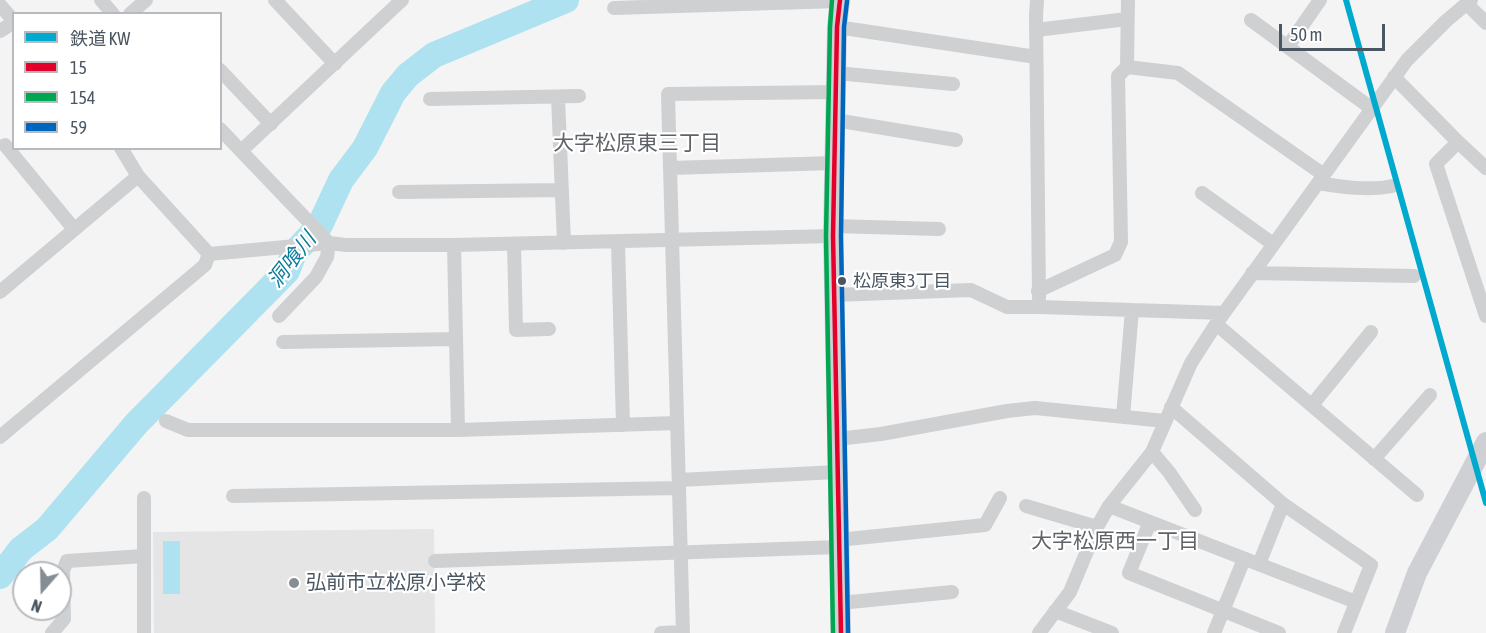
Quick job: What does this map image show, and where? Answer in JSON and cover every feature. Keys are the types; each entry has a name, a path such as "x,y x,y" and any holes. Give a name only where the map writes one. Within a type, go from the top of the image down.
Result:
{"main road":[{"path":"840,1 837,27 833,231 841,633"},
{"path":"1395,633 1417,573 1486,442"}],"street":[{"path":"101,0 111,12"},
{"path":"132,12 146,0"},
{"path":"275,0 335,64"},
{"path":"241,151 402,0"},
{"path":"1038,0 1036,57 1040,307"},
{"path":"1038,291 1115,255 1121,242 1118,76 1127,67 1128,0"},
{"path":"1288,46 1320,0"},
{"path":"614,8 840,1"},
{"path":"1039,633 1070,592 1097,527 1109,506 1152,452 1191,363 1220,318 1371,108 1407,60 1446,21 1469,2 1486,23"},
{"path":"0,5 12,20"},
{"path":"1036,30 1127,19"},
{"path":"1251,20 1371,108"},
{"path":"837,27 1036,57"},
{"path":"1127,67 1178,72 1321,179 1334,186 1381,188 1392,186"},
{"path":"222,72 271,124"},
{"path":"1394,77 1486,168"},
{"path":"661,633 683,633 668,94 836,82 953,84"},
{"path":"430,99 579,96"},
{"path":"558,97 564,243"},
{"path":"835,120 956,140"},
{"path":"222,131 329,243"},
{"path":"1458,142 1436,164 1486,316"},
{"path":"6,144 74,229"},
{"path":"122,150 138,176 209,254"},
{"path":"670,168 834,163"},
{"path":"0,292 138,176"},
{"path":"399,192 562,190"},
{"path":"1202,193 1273,244"},
{"path":"209,254 329,243 454,245 618,242 833,231 939,229"},
{"path":"618,242 623,425"},
{"path":"279,316 316,277 327,257 329,243"},
{"path":"514,244 516,330 549,329"},
{"path":"454,245 458,430"},
{"path":"0,437 205,265 209,254"},
{"path":"1252,273 1414,276"},
{"path":"834,295 971,290 1007,307 1132,310 1220,318 1312,405 1417,495"},
{"path":"1123,417 1132,310"},
{"path":"1312,405 1371,332"},
{"path":"283,342 455,339"},
{"path":"1374,459 1430,395"},
{"path":"1171,406 1283,504 1371,565 1344,633"},
{"path":"837,439 881,434 1035,408 1165,421"},
{"path":"166,421 188,430 458,430 677,423"},
{"path":"1152,452 1195,510"},
{"path":"233,496 679,484 837,472"},
{"path":"144,498 144,633"},
{"path":"435,561 681,553 838,544 986,525 1000,498"},
{"path":"1259,564 1283,504"},
{"path":"1026,506 1097,527"},
{"path":"1109,506 1356,602"},
{"path":"1150,522 1129,573 1279,633"},
{"path":"52,633 64,619 63,571 67,561 144,556"},
{"path":"1214,633 1244,559"},
{"path":"840,603 952,592"},
{"path":"1055,611 1112,633"}],"shaded area":[{"name":"弘前市立松原小学校","path":"434,529 435,633 154,633 153,532"}],"water":[{"path":"163,541 180,541 180,594 163,594"}],"waterway":[{"name":"洞喰川","path":"0,576 21,549 47,529 136,424 287,271 294,253 320,225 341,180 365,148 393,93 408,75 434,55 566,0"}],"rail line":[{"name":"KW","path":"1346,0 1486,503"}],"transit line":[{"name":"154","path":"832,0 826,236 833,633"},
{"name":"15","path":"840,0 837,27 833,236 841,633"},
{"name":"59","path":"847,1 844,27 841,236 848,633"}],"place":[{"name":"松原東3丁目","path":"842,281"},
{"name":"弘前市立松原小学校","path":"294,583"}],"district":[{"name":"大字松原東三丁目","path":"637,143"},
{"name":"大字松原西一丁目","path":"1115,541"}]}
